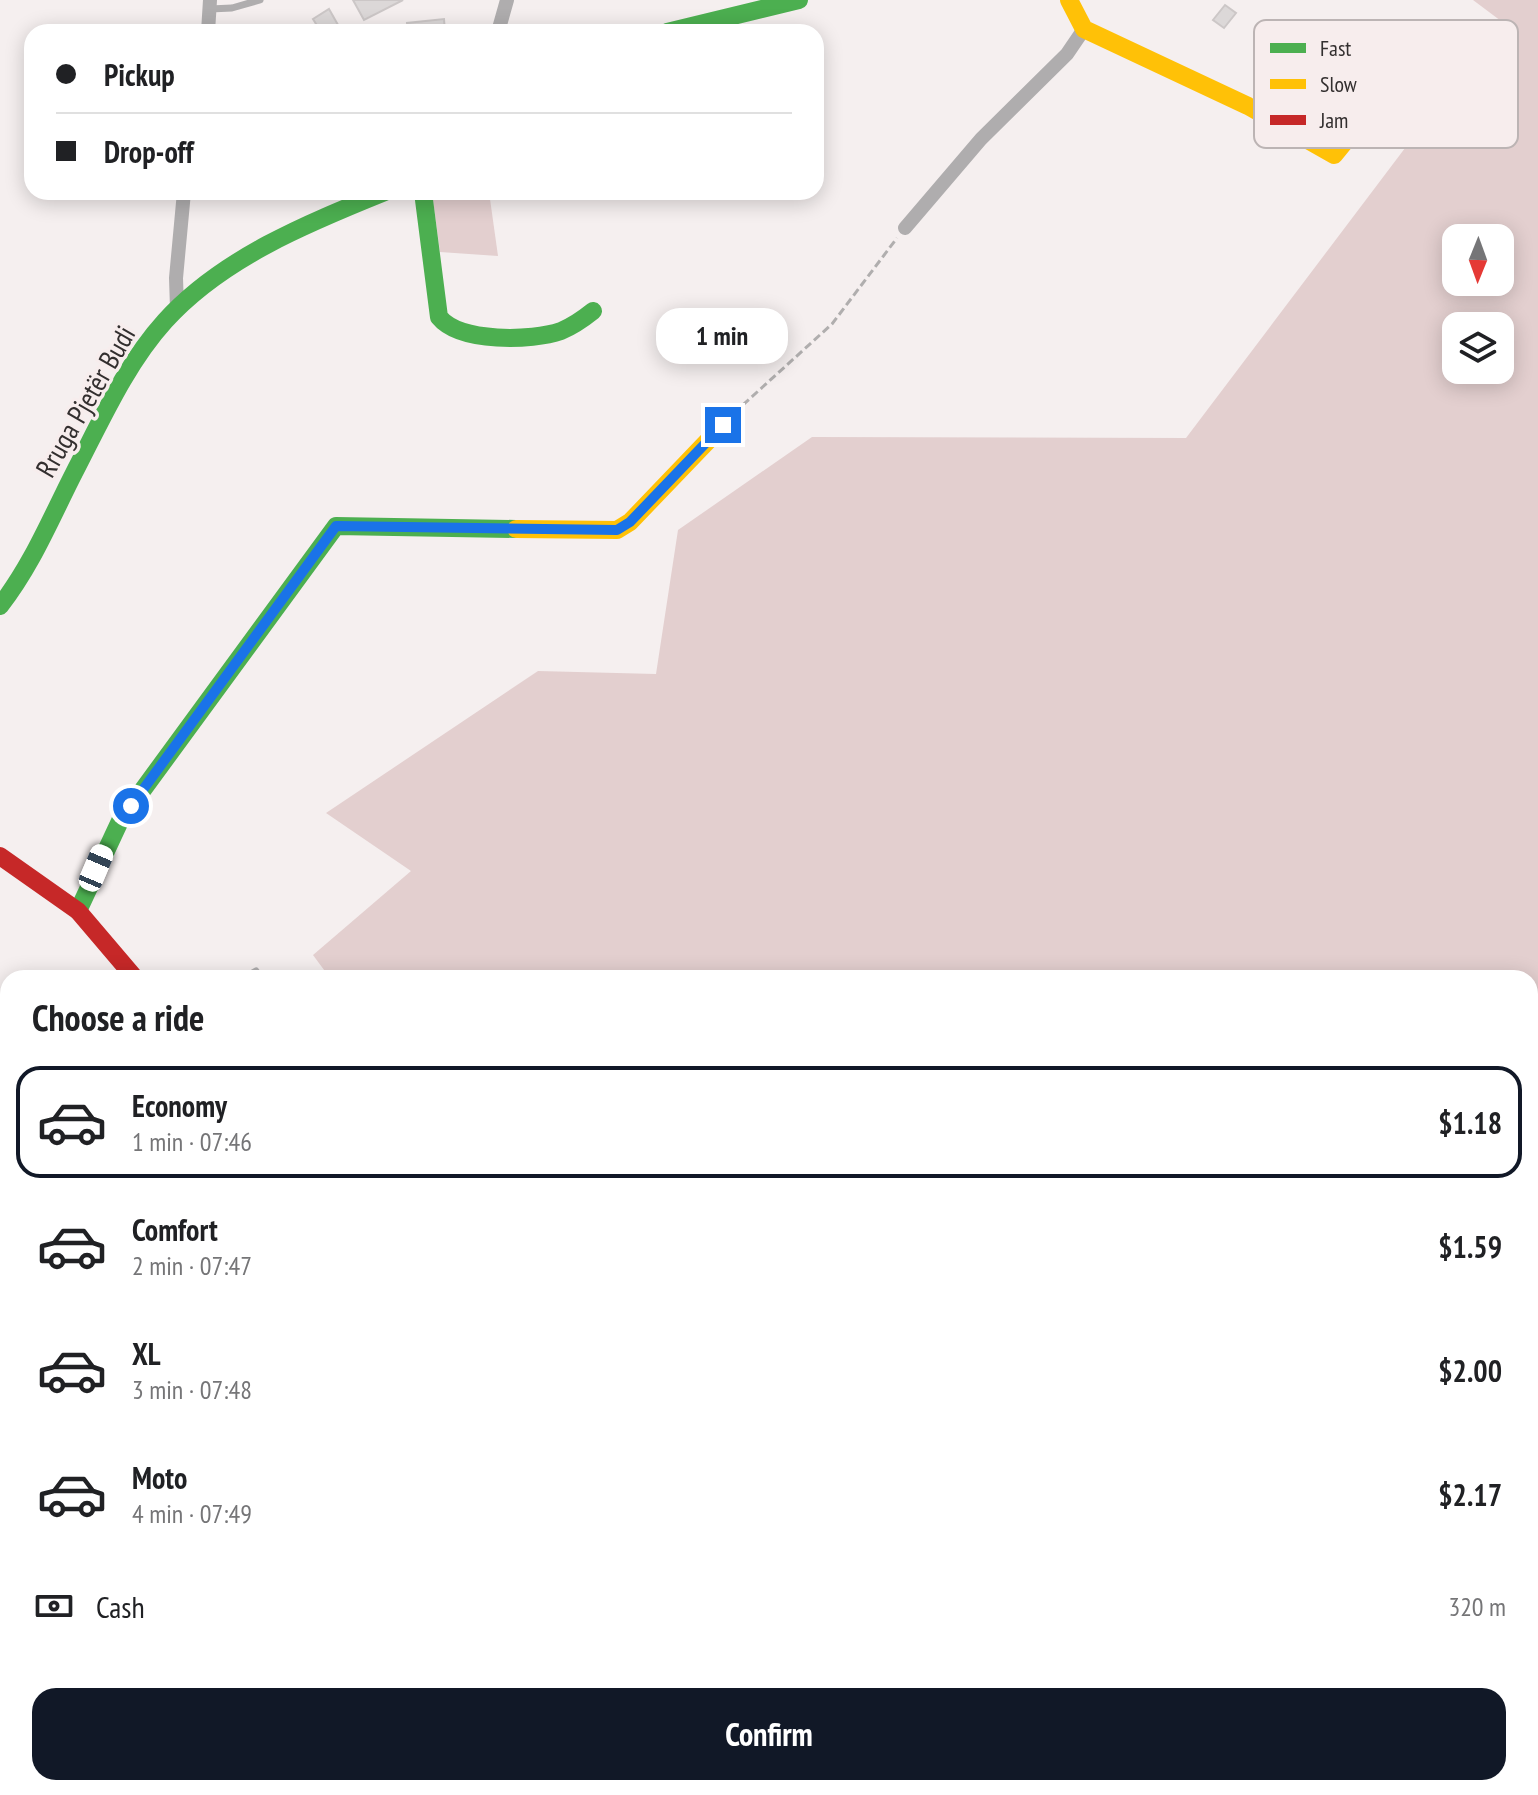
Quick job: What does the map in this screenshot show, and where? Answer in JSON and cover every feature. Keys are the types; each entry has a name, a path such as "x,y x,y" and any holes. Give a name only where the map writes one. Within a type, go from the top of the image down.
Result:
{"street":[{"path":"500,24 507,0"},
{"path":"700,24 799,0"},
{"path":"1069,0 1084,29 1254,109"},
{"path":"209,24 210,4"},
{"path":"905,228 981,139 1067,54 1084,29"},
{"path":"1322,148 1334,155 1340,148"},
{"path":"177,308 176,278 183,200"},
{"name":"Rruga Pjetër Budi","path":"0,606 25,570 124,382 151,339 177,308 229,270 366,200"},
{"path":"424,200 439,317 444,323 490,335 545,334 584,322 593,311"},
{"path":"78,911 120,821 336,526 617,530 630,522 723,425"},
{"path":"0,856 78,911 128,970"}],"lane":[{"path":"210,4 232,8 260,0"}],"path":[{"path":"723,425 832,324 905,228"}],"shaded area":[{"path":"1473,0 1538,0 1538,970 324,970 313,955 411,871 326,813 538,671 656,674 678,530 812,437 1186,438 1405,148 1518,148 1518,20 1500,20"},
{"path":"433,200 490,200 498,256 440,252"}],"building":[{"path":"353,0 403,0 364,20"},
{"path":"1225,5 1236,13 1224,28 1213,20"},
{"path":"329,9 337,24 316,24 313,19"},
{"path":"444,19 444,24 407,24"}],"traffic: fast":[{"path":"700,24 799,0"},
{"path":"0,606 31,558 126,374 165,321 188,299 239,261 268,244 365,200"},
{"path":"424,200 439,317 449,325 463,332 497,338 533,337 561,331 593,311"},
{"path":"78,911 120,821 336,526 516,529"}],"traffic: slow":[{"path":"1069,0 1084,29 1254,109"},
{"path":"1322,148 1334,155 1340,148"},
{"path":"516,529 617,530 630,522 723,425"}],"traffic: jam":[{"path":"0,856 78,911 128,970"}],"route":[{"path":"131,806 336,526 347,523 484,529 617,530 630,522 723,425"}]}
